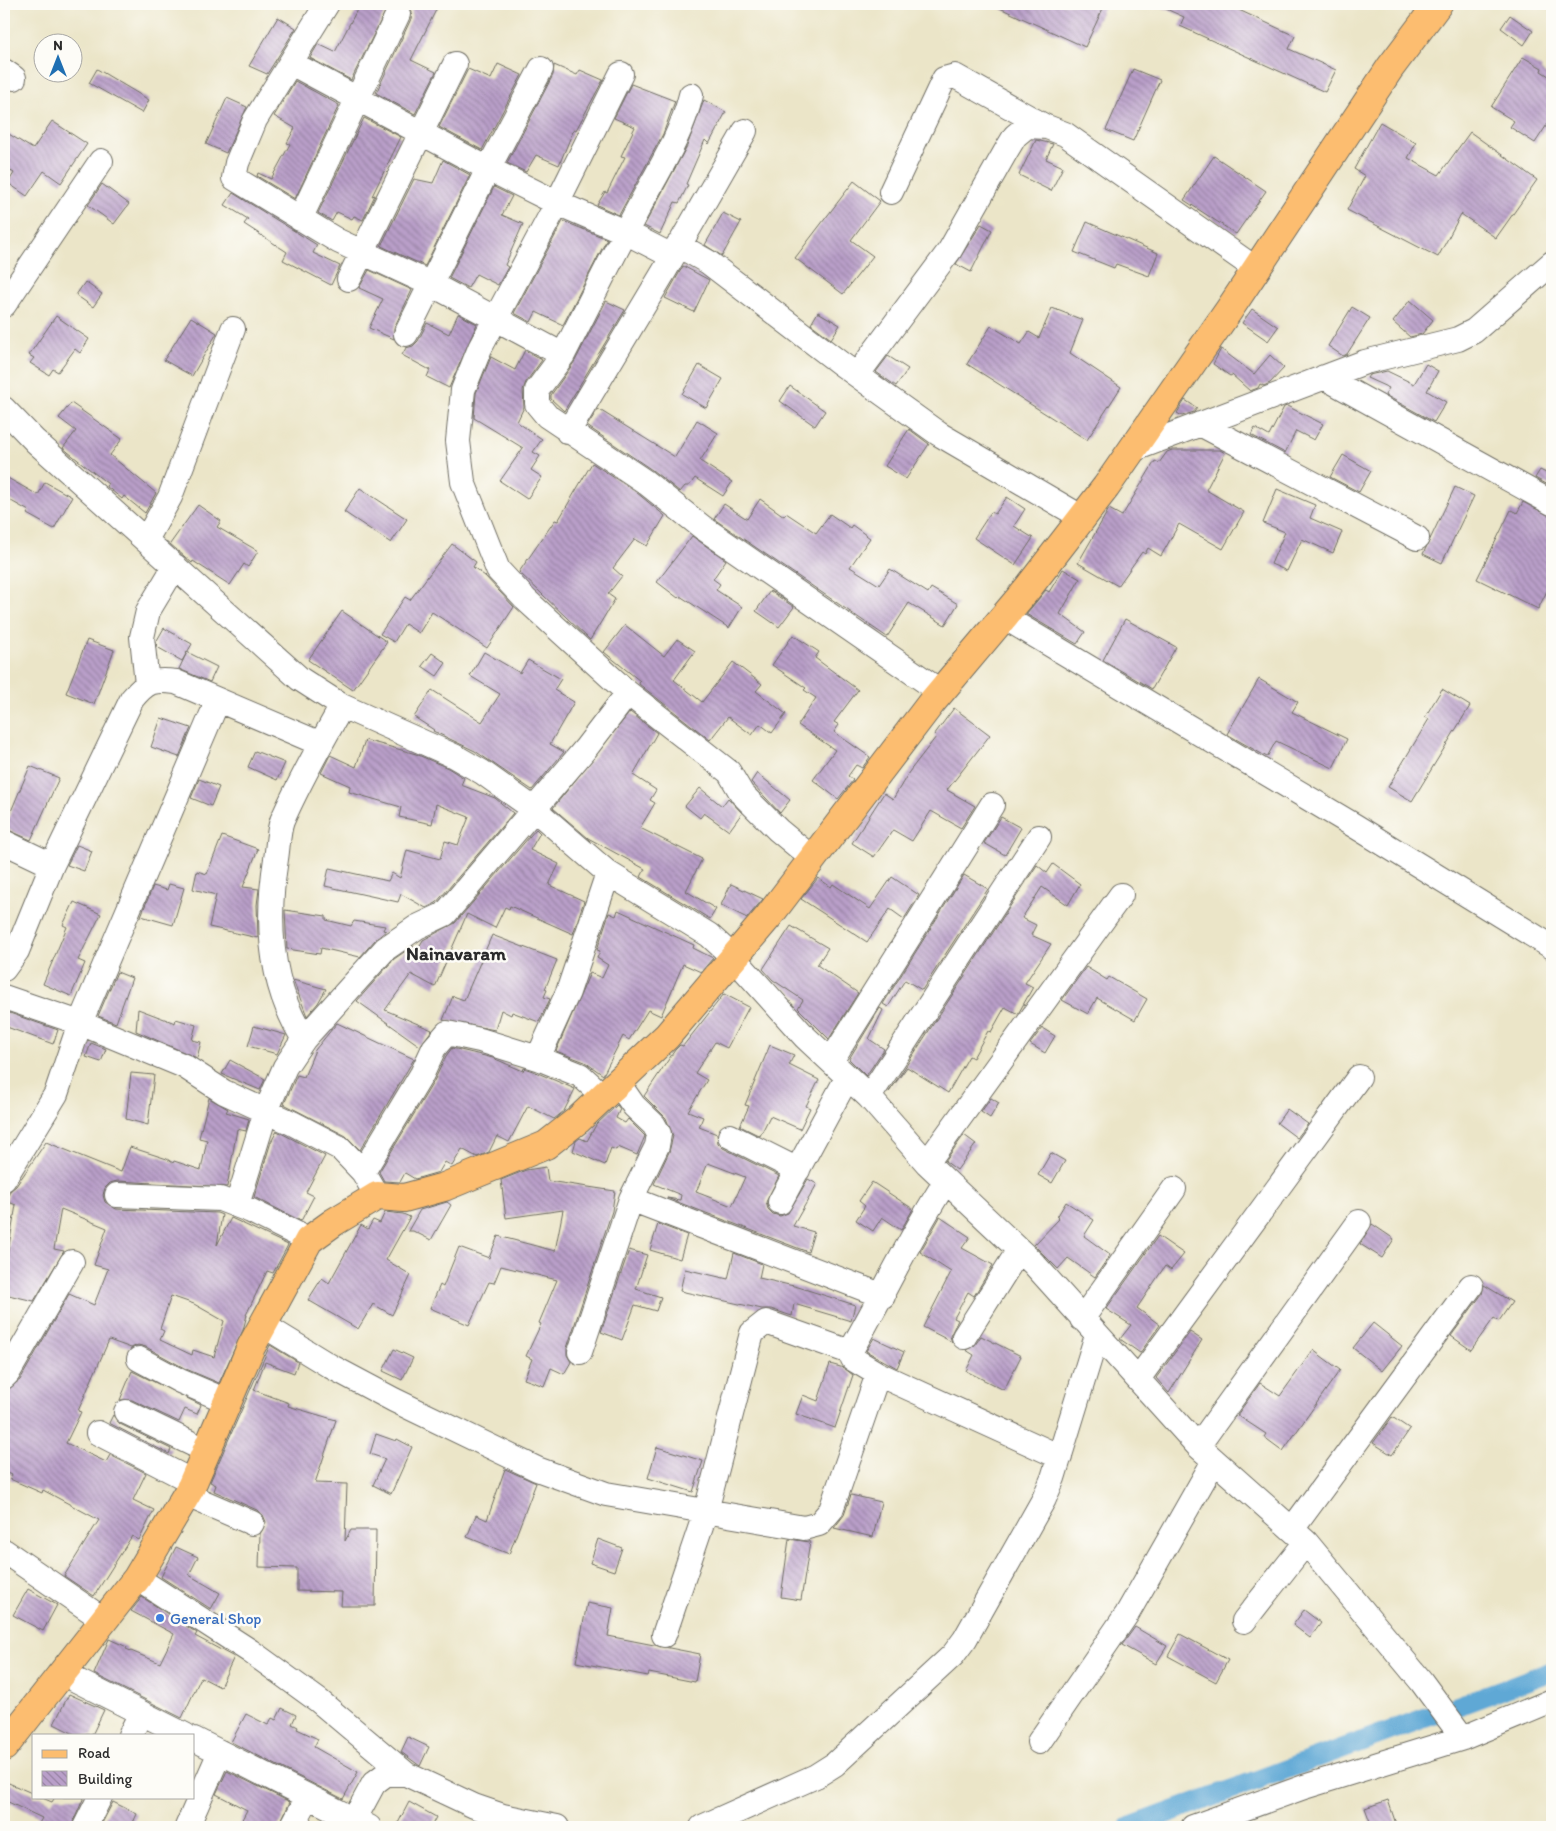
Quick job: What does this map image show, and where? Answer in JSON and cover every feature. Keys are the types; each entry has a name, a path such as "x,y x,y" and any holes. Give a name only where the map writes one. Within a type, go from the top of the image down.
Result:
{"main road":[{"path":"4,1747 137,1578 190,1488 227,1401 263,1325 310,1240 334,1222 377,1196 404,1198 444,1187 546,1145 611,1089 668,1036 814,859 941,692 1083,518 1256,269 1390,68 1438,4"}],"street":[{"path":"327,4 255,120 237,164 234,178 300,219 362,252 431,284 495,321 563,355"},
{"path":"300,219 356,98 398,14"},
{"path":"292,63 488,169 557,204 625,232 708,262 857,376 939,434 1083,518"},
{"path":"349,279 454,64"},
{"path":"406,334 488,169 541,69"},
{"path":"621,74 557,204 480,348 463,390 458,441 463,482 498,570 525,599 628,693 729,772 742,794 778,830 814,859"},
{"path":"891,192 944,78 955,76 1047,127 1065,134 1256,269"},
{"path":"691,95 686,118 674,144 625,232 563,355 537,390 537,404 547,416 568,432 644,481 702,527 941,692"},
{"path":"857,376 950,250 1015,136 1027,126 1047,127"},
{"path":"568,432 745,132"},
{"path":"4,305 101,161"},
{"path":"1132,450 1384,356 1437,346 1458,339 1474,331 1552,263"},
{"path":"146,540 170,496 233,329"},
{"path":"1324,377 1552,503"},
{"path":"4,409 35,441 300,678 342,706 454,756 482,772 534,809 608,873 708,935 733,957 805,1037 847,1078 870,1097 927,1163 1019,1250 1206,1453 1300,1535 1421,1681 1458,1732"},
{"path":"1200,424 1417,538"},
{"path":"147,684 142,637 148,611 175,566"},
{"path":"1004,617 1346,821 1552,947"},
{"path":"4,969 17,951 52,865 132,699 142,687 157,679 176,682 321,744"},
{"path":"237,1205 241,1199 248,1164 266,1111 285,1068 304,1039 386,949 417,927 445,914 586,748 628,693"},
{"path":"4,1179 56,1094 80,1023 218,700"},
{"path":"304,1039 293,1022 280,989 272,946 271,890 282,823 342,706"},
{"path":"830,1061 992,805"},
{"path":"870,1097 1039,837"},
{"path":"4,842 52,865"},
{"path":"538,1058 568,992 608,873"},
{"path":"927,1163 1121,895"},
{"path":"4,997 80,1023 184,1066 224,1092 340,1148 363,1172 377,1196"},
{"path":"363,1172 422,1074 434,1048 447,1033 480,1040 538,1058 611,1089 634,1106 654,1125 659,1134 657,1146 631,1200 580,1352"},
{"path":"780,1202 847,1078"},
{"path":"1138,1379 1359,1078"},
{"path":"730,1136 798,1170"},
{"path":"850,1352 883,1296 918,1224 946,1181"},
{"path":"702,1827 816,1776 835,1764 953,1655 965,1639 1044,1499 1060,1457 1090,1327 1174,1190"},
{"path":"117,1195 220,1198 310,1240"},
{"path":"631,1200 883,1296"},
{"path":"1039,1742 1127,1614 1206,1453 1359,1222"},
{"path":"964,1337 1019,1250"},
{"path":"4,1377 72,1262"},
{"path":"1244,1621 1300,1535 1470,1286"},
{"path":"664,1635 706,1511 752,1333 766,1322 850,1352 853,1359 878,1374 1060,1457"},
{"path":"263,1325 330,1366 394,1400 537,1469 606,1494 804,1528 819,1524 830,1510 878,1374"},
{"path":"139,1359 180,1381 227,1401"},
{"path":"126,1412 207,1451"},
{"path":"98,1433 252,1523"},
{"path":"4,1551 104,1620"},
{"path":"137,1578 250,1651 318,1701 406,1774 474,1806 503,1816 557,1827"},
{"path":"62,1673 183,1734"},
{"path":"1193,1827 1552,1700"},
{"path":"130,1734 141,1713"},
{"path":"195,1740 362,1824 374,1783 386,1774 406,1774"},
{"path":"187,1827 220,1752"},
{"path":"292,1827 308,1797"},
{"path":"85,1827 100,1798"}],"building":[{"path":"360,4 389,4 351,80 310,58 318,44 335,52"},
{"path":"407,4 439,4 411,60 436,72 415,114 376,93 411,19 412,12"},
{"path":"991,4 1105,4 1085,47"},
{"path":"1155,4 1226,4 1295,36 1289,49 1336,70 1325,92 1180,26 1184,17"},
{"path":"1510,15 1533,31 1524,45 1501,28"},
{"path":"278,17 296,28 267,74 249,66"},
{"path":"1523,57 1542,68 1541,71 1552,78 1552,117 1535,143 1510,127 1514,121 1491,107"},
{"path":"498,64 522,75 482,150 439,127 468,69 491,79"},
{"path":"554,65 577,75 580,70 603,80 576,130 574,129 559,165 536,155 526,172 507,163 553,75"},
{"path":"97,69 149,100 142,113 89,83"},
{"path":"1133,69 1160,80 1133,141 1106,130"},
{"path":"295,81 339,105 295,199 257,176 258,173 271,179 290,144 287,143 295,128 274,116"},
{"path":"631,84 675,101 663,134 619,215 597,205 605,192 607,193 625,157 621,156 635,127 614,118"},
{"path":"227,98 247,107 226,153 206,144"},
{"path":"704,100 726,112 709,144 705,140 686,184 688,185 679,203 675,202 660,234 644,226 687,146"},
{"path":"364,118 401,137 372,196 375,195 363,220 354,216 352,219 337,212 332,221 318,213"},
{"path":"52,121 87,144 61,183 44,171 27,196 8,183 14,173 4,167 4,131 33,149"},
{"path":"1380,122 1416,143 1408,158 1439,175 1470,132 1537,180 1496,238 1461,214 1438,257 1347,210 1365,176 1354,169"},
{"path":"1036,140 1053,144 1046,159 1063,167 1051,191 1019,175"},
{"path":"1214,156 1266,191 1236,234 1184,200"},
{"path":"443,160 470,175 425,266 381,246 414,179 433,183"},
{"path":"854,181 880,201 851,240 873,256 843,294 795,258"},
{"path":"102,184 129,204 114,224 88,205"},
{"path":"494,187 512,196 502,215 523,224 505,265 508,267 498,285 476,274 468,288 449,278"},
{"path":"233,193 317,245 313,253 340,266 331,285 283,260 287,252 244,224 248,219 225,205"},
{"path":"723,213 741,222 722,256 705,245"},
{"path":"563,221 607,239 563,325 536,312 531,322 514,313"},
{"path":"1087,222 1158,253 1149,276 1116,264 1114,268 1074,252"},
{"path":"981,224 992,230 971,272 956,264"},
{"path":"683,266 709,280 694,312 665,298"},
{"path":"369,270 412,290 394,328 394,339 369,328 383,299 359,288"},
{"path":"85,282 102,294 93,307 76,295"},
{"path":"1410,300 1433,320 1422,334 1410,337 1393,322"},
{"path":"606,301 625,310 564,411 551,399 551,395 575,361"},
{"path":"1352,307 1370,318 1347,354 1343,356 1328,346"},
{"path":"1052,308 1083,320 1070,353 1121,387 1087,440 967,364 991,326 1021,344 1029,332 1039,338"},
{"path":"1252,309 1278,327 1268,341 1242,323"},
{"path":"818,312 840,325 831,339 811,324"},
{"path":"458,314 477,324 449,388 427,377 430,370 402,355 406,348 413,346 418,341 427,323 449,334"},
{"path":"56,316 89,339 80,353 75,349 58,372 53,369 49,375 30,363 34,358 29,355"},
{"path":"191,317 217,333 192,376 164,360"},
{"path":"1221,349 1254,374 1270,355 1284,368 1270,383 1264,386 1260,384 1258,388 1250,391 1232,375 1230,376 1213,364"},
{"path":"525,350 542,360 526,382 523,390 524,407 517,422 542,439 533,452 540,456 531,470 542,477 527,499 500,481 523,448 474,418 476,393 491,357 515,370"},
{"path":"888,356 908,369 896,386 876,372"},
{"path":"1426,364 1438,371 1427,391 1446,402 1434,422 1385,395 1389,388 1367,378 1369,375 1387,371 1414,384"},
{"path":"699,365 723,379 706,408 682,394"},
{"path":"790,386 825,411 815,426 780,401"},
{"path":"1185,400 1197,408 1194,412 1182,416 1177,413"},
{"path":"71,403 122,439 110,455 156,493 145,513 124,496 122,499 107,487 108,484 63,448 76,431 59,418"},
{"path":"1287,406 1323,424 1314,440 1296,431 1285,453 1251,435 1255,428 1269,436 1284,407"},
{"path":"598,409 675,457 697,420 718,433 700,461 732,482 723,496 695,478 689,486 685,486 680,492 652,470 587,426"},
{"path":"909,429 929,444 906,479 885,466"},
{"path":"1172,450 1220,450 1225,453 1206,490 1244,512 1223,549 1179,524 1161,556 1148,548 1145,554 1142,552 1118,586 1078,563 1109,509 1122,516 1155,461 1159,463 1167,452"},
{"path":"1343,455 1371,471 1359,492 1330,477"},
{"path":"592,463 636,492 665,516 647,546 635,539 613,568 622,576 608,594 615,599 590,640 519,572 555,520 558,521"},
{"path":"1540,470 1552,476 1552,487 1535,478"},
{"path":"4,476 38,495 45,482 72,497 54,529 27,514 29,511 4,497"},
{"path":"1455,487 1474,496 1442,563 1423,554"},
{"path":"360,488 407,519 391,543 344,512"},
{"path":"1277,489 1315,505 1310,518 1342,532 1333,553 1302,539 1287,571 1271,564 1285,532 1263,523"},
{"path":"1007,497 1025,509 1014,526 1033,538 1015,565 974,538 991,512 995,514"},
{"path":"760,499 784,516 786,513 816,533 830,514 850,528 852,525 870,538 850,567 879,585 890,569 928,593 931,588 958,604 945,625 909,603 887,637 714,519 724,504 747,519"},
{"path":"1523,502 1552,517 1552,581 1538,609 1477,579 1511,510 1517,513"},
{"path":"198,505 221,521 217,527 258,551 248,567 244,564 230,585 193,561 192,563 170,544"},
{"path":"692,536 726,560 713,579 720,584 716,590 742,607 729,628 680,596 678,598 657,582"},
{"path":"452,544 476,562 473,567 485,576 514,607 487,648 432,612 419,633 405,624 394,642 380,634 405,597 410,600"},
{"path":"1063,569 1080,579 1060,614 1085,632 1077,644 1026,614 1046,590 1049,592"},
{"path":"770,591 794,607 779,627 756,611"},
{"path":"342,611 387,642 353,690 308,660"},
{"path":"1125,619 1176,647 1152,689 1103,660"},
{"path":"625,625 664,656 677,639 695,651 674,680 702,702 733,662 762,684 756,691 786,714 772,733 760,724 752,735 728,717 710,740 639,684 640,681 604,652"},
{"path":"164,628 192,644 182,661 157,647 156,642"},
{"path":"793,635 819,652 815,658 858,690 834,722 839,725 834,732 870,757 862,768 856,765 848,776 853,780 838,799 813,780 835,750 798,725 816,698 804,690 806,688 772,665"},
{"path":"87,640 114,650 94,704 66,693"},
{"path":"187,652 217,667 210,682 179,669"},
{"path":"484,652 520,673 528,660 561,679 554,690 574,702 550,744 564,752 532,790 475,751 433,731 414,717 432,690 482,722 500,694 470,676"},
{"path":"432,653 446,663 437,676 422,666"},
{"path":"1259,679 1298,702 1292,712 1347,739 1333,768 1276,741 1267,757 1227,734"},
{"path":"1442,689 1470,706 1412,801 1388,787 1429,719 1425,717"},
{"path":"954,708 990,735 947,790 975,806 961,828 931,811 912,841 893,830 874,857 852,843 884,793 893,799 909,772 936,737 934,735"},
{"path":"630,712 657,733 633,775 656,790 650,800 655,803 640,828 702,859 686,891 716,909 710,919 641,877 645,869 588,838 553,808"},
{"path":"161,718 191,728 179,757 151,747"},
{"path":"365,740 416,754 448,768 464,778 461,785 495,798 513,813 436,903 426,908 401,894 398,902 325,886 329,868 388,881 392,873 400,878 407,850 440,859 445,841 458,845 469,817 436,804 432,824 399,817 401,807 349,792 350,786 321,773 330,755 356,767"},
{"path":"255,751 285,763 277,780 248,767"},
{"path":"30,766 59,778 31,840 4,828"},
{"path":"757,773 790,800 780,813 751,782"},
{"path":"199,779 219,787 211,806 191,798"},
{"path":"700,788 722,806 728,798 742,813 729,831 704,813 700,818 685,806"},
{"path":"1001,817 1021,828 1005,855 984,843"},
{"path":"536,829 540,833 530,850 559,864 549,885 584,901 573,934 510,906 509,909 505,907 495,928 467,914 435,987 411,974 385,1010 432,1030 420,1046 357,1001 394,959 413,946 418,949 423,940 455,923"},
{"path":"222,836 258,849 243,887 259,889 257,905 258,938 209,927 216,895 193,889 197,871 207,874"},
{"path":"77,845 92,851 84,871 67,865"},
{"path":"1053,864 1080,884 1068,905 1042,887 1022,918 1036,925 1031,935 1051,944 1025,983 1033,987 1018,1014 1005,1007 991,1032 988,1031 973,1058 969,1056 948,1093 907,1067 889,1092 1037,865 1047,873"},
{"path":"964,875 988,889 922,990 905,980 888,1007 883,1004"},
{"path":"892,877 919,895 904,919 890,909 867,942 801,899 818,878 831,887 833,884 870,909"},
{"path":"169,884 184,888 173,925 141,916 153,886 167,890"},
{"path":"731,884 763,899 747,918 721,905"},
{"path":"74,902 101,914 78,960 85,963 71,996 43,984 67,927 63,925"},
{"path":"285,910 326,916 326,920 351,926 354,921 385,926 383,930 386,931 360,957 321,948 320,954 287,949"},
{"path":"618,910 694,945 693,948 713,958 701,972 683,964 661,1016 648,1010 629,1040 623,1036 603,1075 585,1062 556,1051 590,973 602,978 608,965 597,958 600,951 597,950 609,913 616,916"},
{"path":"791,926 828,948 817,965 858,993 829,1039 798,1008 803,1000 773,980 763,969"},
{"path":"492,935 557,960 545,989 547,990 544,997 550,999 539,1022 512,1012 511,1015 501,1010 495,1030 443,1020 453,996 464,1000"},
{"path":"1086,967 1107,980 1109,977 1147,999 1135,1020 1097,998 1088,1014 1062,1000"},
{"path":"117,972 132,978 116,1023 98,1016"},
{"path":"293,980 326,989 318,1003 307,1016"},
{"path":"724,994 749,1007 727,1048 715,1042 695,1073 707,1080 688,1111 703,1117 699,1127 717,1134 718,1143 723,1148 779,1176 766,1202 768,1209 773,1214 780,1216 788,1213 808,1179 817,1184 793,1226 814,1232 808,1252 667,1198 680,1200 681,1195 654,1184 669,1152 673,1136 666,1118 644,1096 675,1050 680,1045 683,1046","holes":["708,1163 745,1177 732,1206 696,1192"]},
{"path":"880,1008 883,1010 869,1039 884,1049 866,1076 849,1059"},
{"path":"138,1009 175,1023 176,1019 196,1025 192,1040 201,1042 197,1058 136,1031"},
{"path":"4,1011 58,1030 53,1044 4,1026"},
{"path":"337,1023 414,1059 360,1150 346,1136 284,1104 297,1075 304,1077 315,1050"},
{"path":"254,1026 286,1035 277,1054 248,1046"},
{"path":"1042,1028 1055,1036 1045,1053 1030,1044"},
{"path":"91,1043 106,1049 101,1062 86,1057"},
{"path":"770,1045 794,1055 789,1065 819,1080 806,1106 810,1108 800,1129 770,1116 760,1136 740,1126 749,1106 745,1105"},
{"path":"452,1048 493,1058 523,1071 524,1068 533,1071 575,1089 564,1111 554,1119 528,1106 509,1142 497,1136 489,1152 477,1157 462,1149 452,1166 445,1162 439,1172 415,1179 405,1173 400,1182 384,1181 379,1172"},
{"path":"230,1060 265,1079 260,1090 222,1074"},
{"path":"131,1073 154,1075 148,1125 126,1119"},
{"path":"209,1098 228,1109 226,1112 249,1119 246,1131 237,1129 227,1187 117,1181 110,1183 105,1188 103,1195 105,1202 116,1209 217,1213 222,1215 217,1245 231,1218 288,1245 273,1273 267,1271 246,1315 243,1330 219,1383 186,1369 146,1347 138,1345 131,1348 109,1340 78,1411 81,1412 66,1443 106,1462 110,1455 146,1473 133,1500 154,1510 139,1540 132,1536 94,1596 64,1576 99,1520 43,1490 42,1493 10,1479 12,1475 4,1471 4,1396 6,1390 20,1380 69,1294 94,1305 108,1269 94,1265 107,1228 61,1209 54,1249 64,1251 34,1301 4,1294 4,1256 7,1257 16,1205 6,1201 10,1191 16,1186 46,1142 121,1172 130,1147 167,1159 173,1163 174,1161 201,1170 207,1140 199,1138","holes":["171,1296 194,1304 224,1321 214,1357 193,1350 192,1355 160,1340 164,1331 160,1329"]},
{"path":"991,1098 999,1103 990,1118 981,1112"},
{"path":"617,1105 620,1109 616,1118 625,1123 628,1119 645,1136 637,1155 618,1147 616,1150 611,1148 605,1165 573,1151 576,1141 580,1138 587,1141 596,1125"},
{"path":"1287,1109 1308,1124 1297,1138 1277,1123"},
{"path":"277,1131 325,1156 306,1192 314,1196 301,1221 254,1197 271,1142"},
{"path":"964,1135 976,1144 957,1170 945,1161"},
{"path":"1051,1153 1065,1161 1052,1183 1038,1175"},
{"path":"546,1167 548,1181 615,1191 612,1211 567,1348 567,1355 571,1362 564,1374 551,1368 544,1386 524,1379 532,1359 526,1356 541,1324 539,1323 557,1280 501,1266 494,1283 489,1282 469,1325 430,1308 440,1285 443,1287 459,1247 489,1258 498,1236 555,1251 563,1210 506,1218 501,1180 526,1170"},
{"path":"872,1182 913,1209 901,1230 882,1217 873,1231 856,1220 865,1206 859,1201"},
{"path":"447,1202 451,1205 431,1240 413,1231 408,1231 420,1210"},
{"path":"1066,1202 1094,1220 1084,1236 1110,1255 1095,1277 1068,1258 1058,1269 1034,1245 1059,1219 1057,1217"},
{"path":"385,1212 403,1214 410,1217 386,1260 411,1275 392,1315 373,1304 358,1329 308,1300 322,1278 329,1283 361,1225 368,1229 373,1220 380,1223"},
{"path":"940,1217 970,1237 962,1248 993,1265 974,1296 968,1292 954,1318 958,1320 950,1336 952,1342 923,1327 951,1272 920,1252"},
{"path":"658,1224 687,1235 680,1259 650,1250"},
{"path":"1372,1224 1394,1239 1382,1258 1360,1244"},
{"path":"1158,1236 1184,1254 1171,1270 1165,1266 1137,1308 1160,1325 1140,1353 1120,1339 1131,1325 1106,1309"},
{"path":"629,1250 647,1255 636,1289 661,1297 656,1311 635,1305 622,1340 601,1332"},
{"path":"734,1253 762,1264 759,1278 798,1287 855,1305 851,1321 794,1304 792,1316 771,1309 762,1309 680,1291 685,1269 728,1279"},
{"path":"1484,1285 1512,1302 1499,1321 1494,1318 1471,1350 1451,1336 1482,1294"},
{"path":"1373,1323 1402,1346 1382,1371 1353,1348"},
{"path":"1190,1332 1202,1340 1169,1393 1156,1378"},
{"path":"981,1336 1021,1356 1004,1390 966,1371 974,1355 966,1350 975,1345"},
{"path":"874,1338 904,1352 897,1368 866,1351"},
{"path":"270,1345 298,1362 294,1373 265,1362 254,1390 289,1403 288,1406 336,1420 315,1483 347,1484 345,1541 351,1530 376,1530 375,1606 341,1606 342,1592 297,1591 297,1568 259,1567 260,1534 266,1522 263,1515 257,1510 214,1491 216,1485 210,1482"},
{"path":"394,1349 413,1358 402,1380 383,1371"},
{"path":"1313,1350 1340,1370 1283,1451 1264,1437 1266,1434 1237,1415 1260,1383 1280,1396"},
{"path":"830,1364 844,1368 853,1375 835,1428 796,1414 803,1395 818,1401"},
{"path":"132,1371 201,1405 197,1414 185,1409 179,1422 132,1400 120,1400"},
{"path":"113,1415 120,1424 171,1449 169,1454 109,1423"},
{"path":"1392,1417 1410,1429 1392,1455 1373,1443"},
{"path":"376,1434 396,1441 397,1439 412,1447 391,1494 373,1485 385,1459 370,1454"},
{"path":"657,1447 703,1461 693,1492 648,1478"},
{"path":"505,1469 536,1483 509,1554 467,1537 476,1515 487,1520"},
{"path":"851,1495 881,1502 873,1537 834,1528 844,1515"},
{"path":"598,1539 622,1548 614,1571 590,1563"},
{"path":"789,1539 810,1542 801,1600 781,1597"},
{"path":"176,1547 198,1557 189,1575 220,1593 211,1609 161,1577"},
{"path":"28,1589 57,1605 43,1631 13,1615"},
{"path":"142,1597 197,1633 195,1636 234,1657 220,1687 201,1677 182,1718 94,1674 109,1639 127,1647 126,1649 160,1663 174,1634 131,1611"},
{"path":"587,1603 613,1608 608,1636 700,1654 695,1682 649,1673 648,1676 576,1662"},
{"path":"1304,1610 1321,1623 1310,1638 1293,1625"},
{"path":"1135,1627 1167,1646 1156,1664 1122,1645"},
{"path":"1180,1634 1228,1660 1216,1682 1168,1656"},
{"path":"69,1694 104,1710 92,1734 74,1734 54,1724"},
{"path":"282,1708 296,1715 292,1724 298,1727 297,1729 318,1739 314,1747 358,1772 343,1799 231,1742 246,1714 268,1725 272,1718 276,1720"},
{"path":"408,1737 429,1747 420,1766 401,1752"},
{"path":"227,1771 290,1802 278,1827 238,1827 247,1810 216,1794"},
{"path":"4,1781 32,1793 32,1798 42,1798 52,1802 54,1798 84,1798 71,1827 37,1827 42,1818 4,1800"},
{"path":"1388,1800 1397,1827 1372,1827 1365,1808"},
{"path":"113,1802 137,1814 131,1827 100,1827"},
{"path":"409,1802 436,1817 431,1827 396,1827"}],"waterway":[{"path":"1130,1827 1552,1671"}],"place":[{"name":"General Shop","path":"160,1618"}],"district":[{"name":"Nainavaram","path":"456,953"}]}
